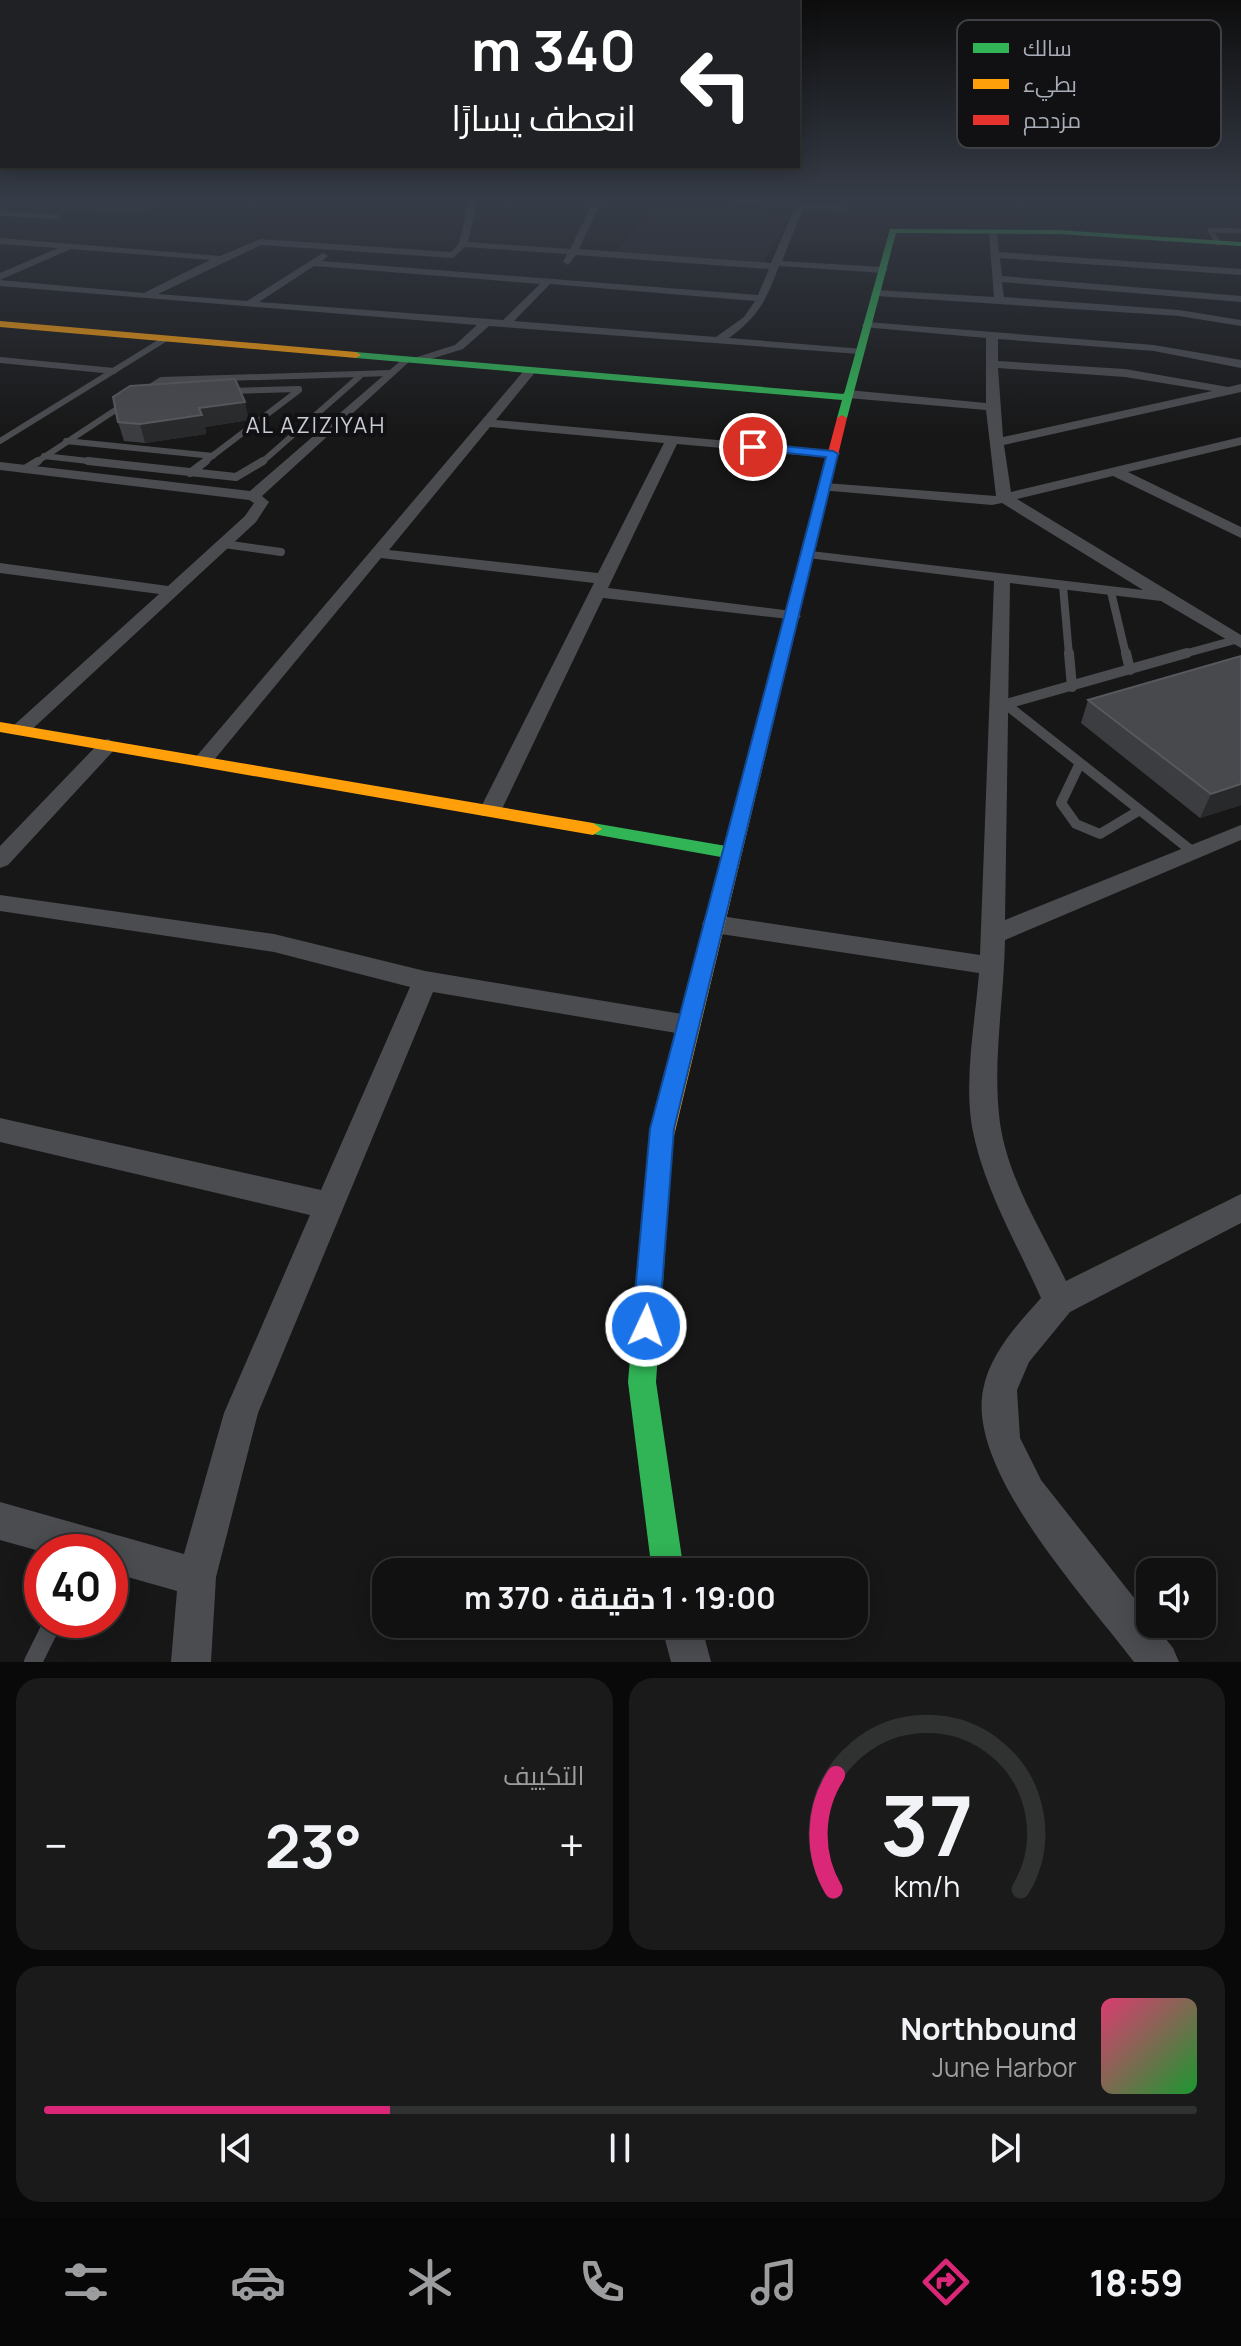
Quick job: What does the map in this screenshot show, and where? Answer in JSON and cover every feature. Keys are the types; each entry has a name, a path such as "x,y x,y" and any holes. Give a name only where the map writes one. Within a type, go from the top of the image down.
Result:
{"street":[{"path":"146,296 181,279"},
{"path":"247,305 288,279"},
{"path":"511,279 762,298"},
{"path":"507,322 554,279"},
{"path":"720,339 754,313 770,279"},
{"path":"666,1558 642,1382 662,1129 859,351 880,279"},
{"path":"999,300 997,279 1239,299"},
{"path":"1,282 247,305 507,322 859,351"},
{"path":"876,293 999,300 1241,323"},
{"path":"1223,319 1239,299"},
{"path":"253,496 391,373 412,360 459,347 488,321"},
{"path":"0,324 992,407"},
{"path":"867,325 1154,348 1241,364"},
{"path":"992,335 992,407 1004,498"},
{"path":"992,364 1125,373 1237,389"},
{"path":"202,762 531,370"},
{"path":"997,442 1237,389"},
{"path":"486,423 833,454"},
{"path":"490,811 672,440"},
{"path":"825,487 972,502 1004,498 1241,441"},
{"path":"3,468 253,496 262,502 260,509 224,544 20,730"},
{"path":"1116,472 1241,533"},
{"path":"1004,498 1238,641"},
{"path":"376,553 792,616"},
{"path":"808,553 1167,598"},
{"path":"0,568 172,591"},
{"path":"1002,579 1003,706 984,1079 986,1124 997,1169 1059,1301"},
{"path":"0,727 732,853"},
{"path":"4,851 108,745"},
{"path":"993,935 1241,832"},
{"path":"0,903 274,943 425,981 688,1025"},
{"path":"714,924 992,966"},
{"path":"191,1662 197,1577 241,1413 425,981"},
{"path":"0,1130 329,1206"},
{"path":"1159,1662 1028,1493 1002,1440 1000,1390 1017,1350 1059,1301 1241,1208"},
{"path":"0,1521 43,1534"},
{"path":"128,1559 197,1577"},
{"path":"685,1638 691,1662"}],"lane":[{"path":"0,441 165,339"},
{"path":"0,360 115,371"},
{"path":"25,469 161,380 391,373"},
{"path":"44,456 224,477 246,474 360,376"},
{"path":"190,473 315,377"},
{"path":"225,392 299,389"},
{"path":"136,394 151,394"},
{"path":"0,427 18,429"},
{"path":"302,427 328,429"},
{"path":"66,441 213,456"},
{"path":"134,482 151,469"},
{"path":"224,544 281,552"},
{"path":"1063,586 1072,687"},
{"path":"1111,592 1130,670"},
{"path":"1003,706 1238,641"},
{"path":"1003,706 1193,852"},
{"path":"1080,763 1061,803 1080,828 1100,834 1140,810"},
{"path":"33,1662 45,1638"}],"building":[{"path":"235,379 245,402 199,408 202,415 140,424 118,422 113,397 130,386"},
{"path":"1241,656 1241,784 1211,794 1088,700"}],"traffic: fast":[{"path":"842,418 880,279"},
{"path":"356,355 847,397"},
{"path":"593,829 732,853"},
{"path":"661,1140 642,1382 666,1558"}],"traffic: slow":[{"path":"0,324 356,355"},
{"path":"661,1140 770,703"},
{"path":"0,727 593,829"}],"traffic: jam":[{"path":"770,703 842,418"}],"district":[{"name":"AL AZIZIYAH","path":"316,425"}],"route":[{"path":"646,1326 662,1129 833,454 753,447"}]}
